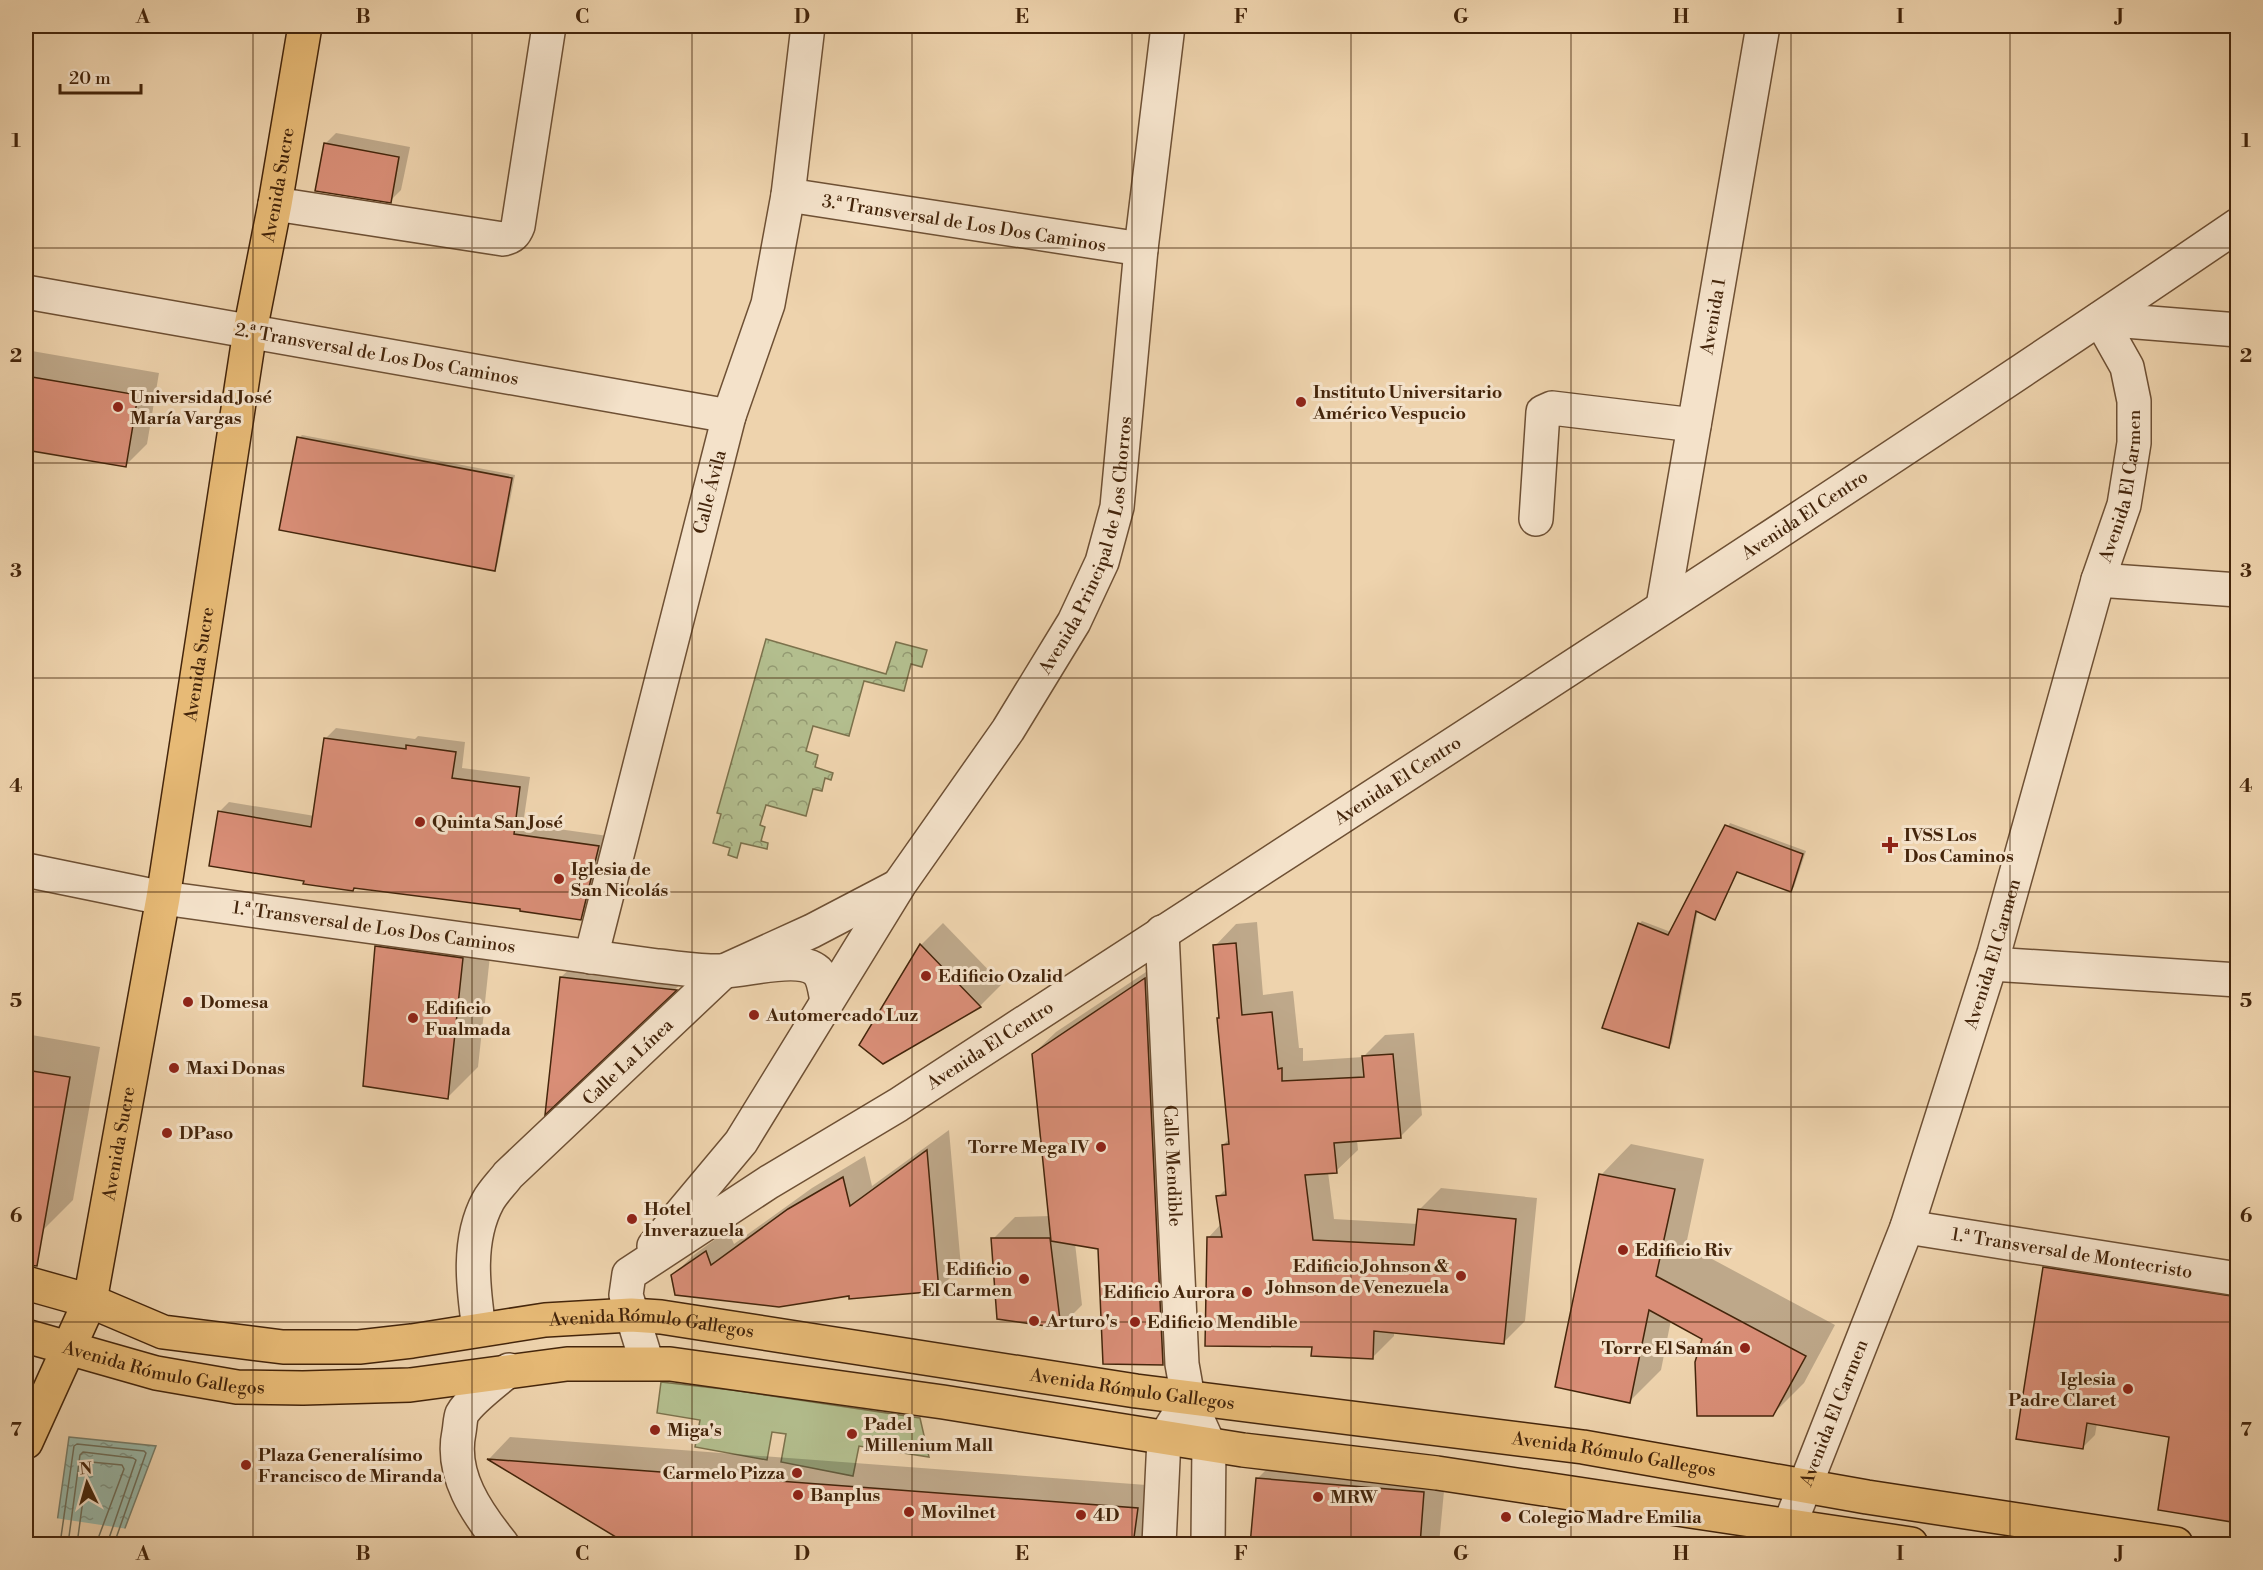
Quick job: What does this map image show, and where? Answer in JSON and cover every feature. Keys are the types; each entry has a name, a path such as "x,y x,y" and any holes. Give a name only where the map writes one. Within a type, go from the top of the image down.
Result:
{"main road":[{"name":"Avenida Sucre","path":"26,1442 90,1301 163,898 250,331 275,204 305,26"},
{"name":"Avenida Rómulo Gallegos","path":"26,1283 90,1301 163,1332 283,1347 358,1347 545,1320 632,1315 661,1317 1188,1398 1583,1447 1867,1497 2176,1545"},
{"path":"26,1337 90,1301"},
{"name":"Avenida Rómulo Gallegos","path":"26,1337 156,1373 237,1387 410,1385 567,1364 647,1363 737,1373 943,1402 1164,1439 1437,1473 1786,1535 1911,1545"}],"street":[{"path":"275,204 503,239 511,237 518,226 549,26"},
{"name":"Calle Ávila","path":"591,957 729,416 768,304 788,195 808,26"},
{"name":"Avenida Principal de Los Chorros","path":"632,1315 626,1295 629,1274 710,1203 741,1142 900,885 1008,730 1074,622 1102,562 1117,507 1141,249 1168,26"},
{"name":"Avenida 1","path":"1663,606 1763,26"},
{"name":"3.ª Transversal de Los Dos Caminos","path":"788,195 1141,249"},
{"name":"Avenida El Centro","path":"710,1203 769,1182 898,1105 1663,606 2100,319 2238,225"},
{"name":"2.ª Transversal de Los Dos Caminos","path":"26,292 729,416"},
{"path":"2100,319 2238,330"},
{"name":"Avenida El Carmen","path":"1786,1535 1907,1227 1991,964 2098,580 2124,505 2134,443 2134,401 2127,367 2100,319"},
{"path":"1536,519 1543,412 1552,408 1694,425"},
{"path":"2098,580 2238,590"},
{"name":"1.ª Transversal de Los Dos Caminos","path":"26,870 163,898 658,966 724,971"},
{"name":"Calle La Línea","path":"480,1329 473,1274 474,1248 479,1225 489,1200 508,1175 724,971 812,931 900,885"},
{"name":"Calle Mendible","path":"1162,932 1182,1364 1188,1398 1209,1445"},
{"path":"724,971 786,963 803,965 816,970 823,981 827,1001"},
{"path":"1991,964 2238,980"},
{"name":"Avenida Principal de Los Chorros","path":"741,1142 735,1165 739,1179 752,1184 769,1182"},
{"name":"1.ª Transversal de Montecristo","path":"1907,1227 2238,1279"},
{"path":"632,1315 647,1363"},
{"path":"502,1545 487,1526 464,1488 458,1465 457,1441 462,1414 484,1390 509,1371"},
{"path":"1159,1545 1164,1439 1188,1398"},
{"path":"1208,1545 1209,1445"}],"green space":[{"path":"766,639 886,674 896,642 927,650 922,667 911,664 904,691 864,681 849,736 813,726 806,751 818,755 815,767 833,773 831,780 825,778 822,791 813,789 806,816 766,805 760,825 765,827 761,841 768,843 767,849 741,843 737,858 728,855 730,848 713,843 721,814 717,813"},
{"name":"Padel Millenium Mall","path":"661,1382 732,1390 920,1418 929,1457 859,1446 853,1476 781,1462 786,1434 772,1432 767,1460 695,1447 700,1420 657,1413"}],"water":[{"path":"69,1437 156,1446 119,1544 54,1544"}],"pier":[{"path":"55,1518 128,1529 122,1544 52,1536"}],"building":[{"path":"324,143 399,157 391,203 315,191"},
{"path":"26,376 138,395 126,467 26,450"},
{"path":"297,437 512,478 495,571 279,530"},
{"path":"324,738 406,749 406,745 456,752 452,778 520,787 514,834 599,846 581,920 520,911 520,909 354,888 353,891 303,884 304,881 209,866 218,811 311,827"},
{"path":"1725,825 1803,854 1791,892 1737,872 1715,920 1696,911 1669,1048 1602,1028 1638,923 1668,935"},
{"path":"1236,943 1242,1015 1272,1012 1278,1069 1282,1068 1282,1081 1364,1077 1362,1056 1393,1054 1401,1138 1334,1143 1337,1173 1305,1175 1313,1240 1414,1245 1418,1209 1516,1219 1504,1344 1374,1331 1373,1359 1311,1356 1312,1347 1205,1346 1207,1237 1222,1237 1216,1196 1226,1195 1222,1145 1229,1144 1217,1018 1219,1018 1213,945"},
{"name":"Edificio Ozalid","path":"920,944 981,1007 883,1064 859,1045"},
{"name":"Edificio Fualmada","path":"375,946 463,958 448,1099 363,1086"},
{"path":"560,977 677,990 545,1115"},
{"name":"Torre Mega IV","path":"1145,978 1163,1365 1103,1364 1098,1249 1051,1241 1032,1054"},
{"path":"26,1070 70,1077 37,1266 26,1265"},
{"path":"927,1150 939,1291 849,1299 849,1296 779,1307 675,1295 671,1275 706,1251 711,1265 788,1209 843,1177 850,1206"},
{"name":"Edificio Riv","path":"1599,1174 1675,1189 1656,1276 1806,1356 1773,1416 1697,1416 1695,1362 1702,1339 1649,1310 1630,1403 1555,1387"},
{"name":"Edificio El Carmen","path":"991,1238 1050,1238 1061,1328 997,1319"},
{"name":"Iglesia Padre Claret","path":"2043,1267 2238,1297 2238,1523 2158,1510 2169,1437 2087,1423 2083,1449 2016,1439"},
{"path":"487,1459 1138,1508 1133,1545 629,1545"},
{"path":"1256,1478 1424,1492 1420,1545 1250,1545"}],"place":[{"name":"Instituto Universitario Américo Vespucio","path":"1301,402"},
{"name":"Universidad José María Vargas","path":"118,407"},
{"name":"Quinta San José","path":"420,822"},
{"name":"IVSS Los Dos Caminos","path":"1890,845"},
{"name":"Iglesia de San Nicolás","path":"559,879"},
{"name":"Edificio Ozalid","path":"926,976"},
{"name":"Domesa","path":"188,1002"},
{"name":"Automercado Luz","path":"754,1015"},
{"name":"Edificio Fualmada","path":"413,1018"},
{"name":"Maxi Donas","path":"174,1068"},
{"name":"DPaso","path":"167,1133"},
{"name":"Torre Mega IV","path":"1101,1147"},
{"name":"Hotel Inverazuela","path":"632,1219"},
{"name":"Edificio Riv","path":"1623,1250"},
{"name":"Edificio Johnson & Johnson de Venezuela","path":"1461,1276"},
{"name":"Edificio El Carmen","path":"1024,1279"},
{"name":"Edificio Aurora","path":"1247,1292"},
{"name":"Arturo's","path":"1034,1321"},
{"name":"Edificio Mendible","path":"1135,1322"},
{"name":"Torre El Samán","path":"1745,1348"},
{"name":"Iglesia Padre Claret","path":"2128,1389"},
{"name":"Miga's","path":"655,1430"},
{"name":"Padel Millenium Mall","path":"852,1434"},
{"name":"Plaza Generalísimo Francisco de Miranda","path":"246,1465"},
{"name":"Carmelo Pizza","path":"797,1473"},
{"name":"Banplus","path":"798,1495"},
{"name":"MRW","path":"1318,1497"},
{"name":"Movilnet","path":"909,1512"},
{"name":"4D","path":"1081,1515"},
{"name":"Colegio Madre Emilia","path":"1506,1517"}]}
